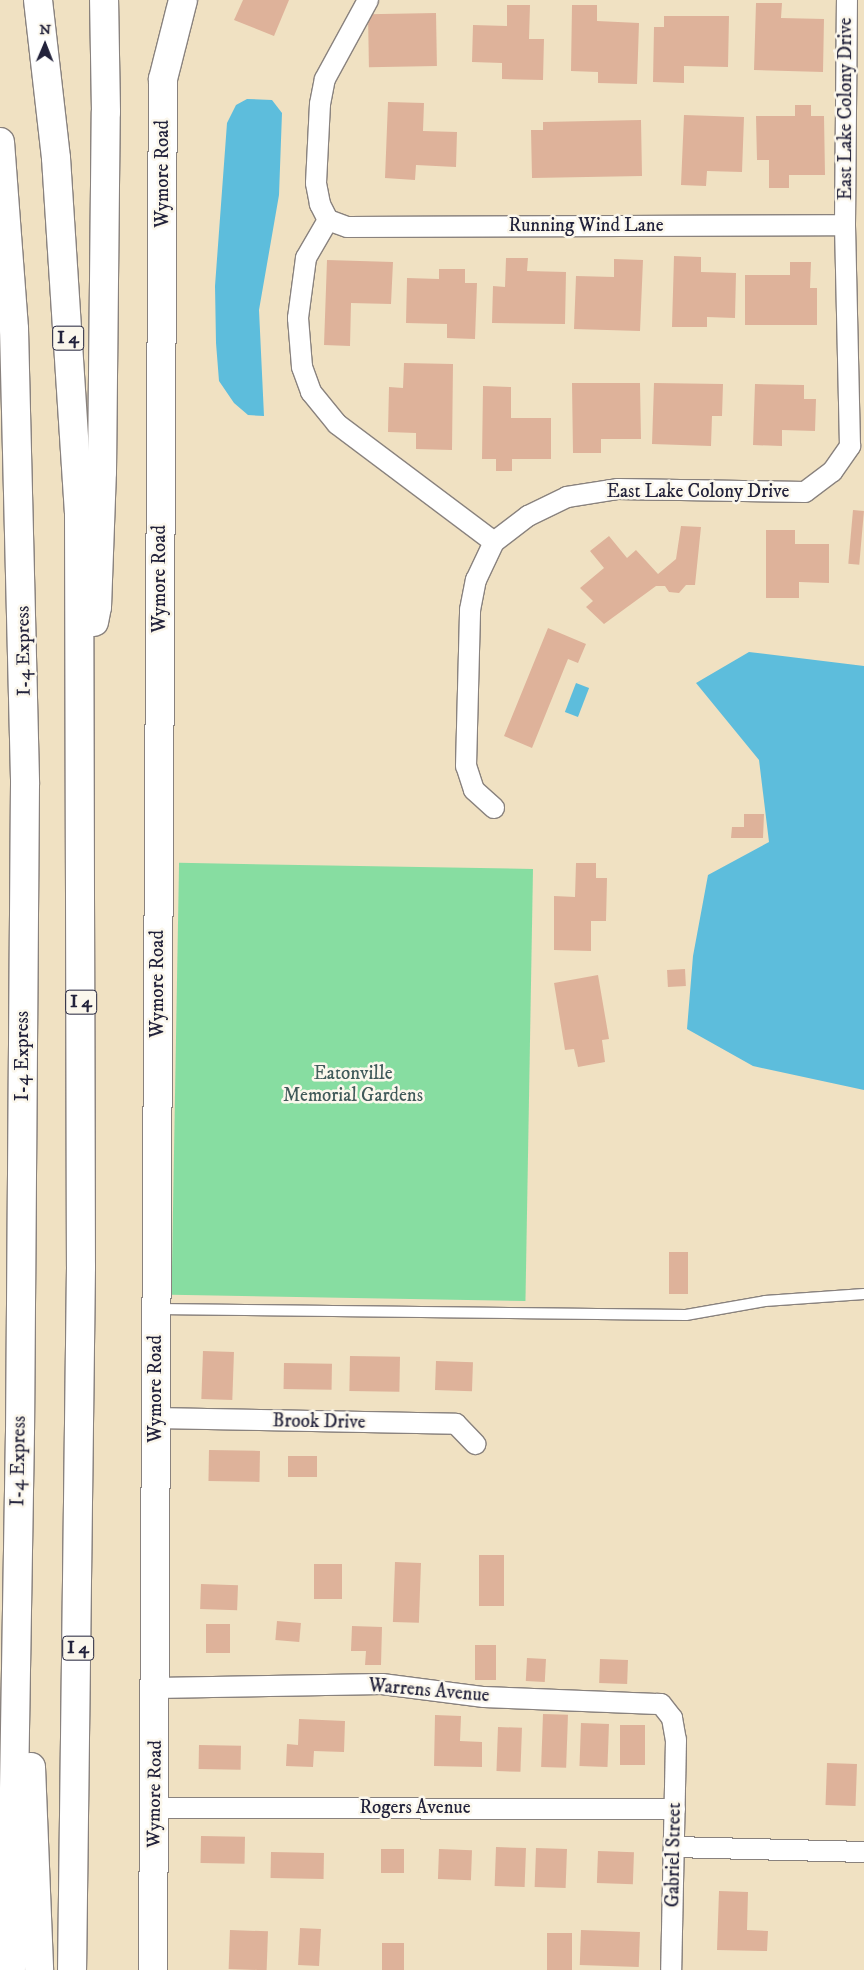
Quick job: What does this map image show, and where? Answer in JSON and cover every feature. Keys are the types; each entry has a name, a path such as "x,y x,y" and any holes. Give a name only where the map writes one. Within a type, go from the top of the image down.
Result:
{"main road":[{"name":"I 4","path":"38,0 66,293 79,512 81,1275 72,1970"},
{"path":"92,0 106,112"},
{"path":"80,677 97,607 106,112 104,0"},
{"name":"Wymore Road","path":"153,1970 156,1688 155,1418 163,79 183,0"},
{"name":"I-4 Express","path":"0,142 14,329 25,694 11,1970"},
{"path":"17,1552 25,1586 39,1970"}],"street":[{"path":"368,0 325,79 320,104 316,183 320,204 328,220 306,258 298,318 302,367 310,392 337,424 494,542"},
{"name":"East Lake Colony Drive","path":"494,808 474,790 466,766 470,610 476,580 494,542 528,516 567,497 618,489 805,492 832,472 850,446 845,225 847,0"},
{"name":"Running Wind Lane","path":"328,220 347,227 845,225"},
{"name":"Brook Drive","path":"155,1418 456,1424 475,1444"},
{"name":"Warrens Avenue","path":"156,1688 382,1684 484,1696 641,1701 661,1704 672,1718 676,1740"},
{"name":"Gabriel Street","path":"671,1970 676,1740"},
{"name":"Rogers Avenue","path":"155,1808 675,1809"},
{"path":"674,1847 864,1852"}],"lane":[{"path":"156,1309 686,1315 765,1301 864,1294"}],"green space":[{"name":"Eatonville Memorial Gardens","path":"179,863 533,869 525,1301 172,1295"}],"water":[{"path":"247,99 272,100 282,113 279,195 259,310 264,416 248,415 234,403 219,381 216,343 215,286 227,123 236,105"},
{"path":"749,652 864,666 864,1090 753,1066 687,1029 693,956 708,875 769,842 759,760 696,683"},
{"path":"576,683 589,688 578,717 565,712"}],"building":[{"path":"243,0 289,0 274,36 234,20"},
{"path":"756,3 782,3 781,18 824,19 823,72 754,70"},
{"path":"507,5 530,5 529,39 544,39 543,80 502,79 502,63 472,62 473,25 507,26"},
{"path":"572,5 597,5 597,21 639,23 637,84 598,83 598,72 571,71"},
{"path":"436,13 437,66 369,67 368,14"},
{"path":"664,16 729,16 728,67 684,66 684,83 653,82 654,27 664,27"},
{"path":"388,102 424,103 423,131 457,132 456,167 416,165 415,180 385,178"},
{"path":"795,105 811,105 811,116 824,116 825,175 789,175 789,188 769,188 769,160 757,160 756,116 795,116"},
{"path":"684,115 744,117 742,172 707,171 706,186 681,185"},
{"path":"641,120 642,176 532,178 531,130 543,130 543,122"},
{"path":"674,256 701,257 701,272 736,273 735,318 707,317 707,327 672,327"},
{"path":"506,258 528,258 527,271 566,272 565,324 492,323 493,286 505,287"},
{"path":"614,259 643,260 640,331 574,329 576,276 614,277"},
{"path":"327,260 393,262 391,304 351,303 350,346 324,345"},
{"path":"790,262 811,262 810,288 817,288 817,325 745,325 745,275 790,275"},
{"path":"439,269 465,269 465,283 477,283 475,339 447,338 447,324 406,323 407,278 439,279"},
{"path":"404,363 453,364 452,450 416,449 416,433 388,432 389,387 403,388"},
{"path":"572,383 640,383 641,439 601,439 601,453 573,453"},
{"path":"654,383 723,384 722,416 712,416 711,446 652,444"},
{"path":"755,384 804,385 804,399 816,399 815,431 782,430 782,446 753,445"},
{"path":"483,386 511,387 511,418 551,418 551,459 512,459 512,471 496,471 496,459 482,459"},
{"path":"853,510 864,511 859,565 848,564"},
{"path":"681,526 701,527 695,585 686,585 679,593 669,592 665,586 656,586 604,624 586,607 593,601 580,588 604,568 590,551 609,536 627,558 636,550 658,574 676,559"},
{"path":"766,530 795,530 795,544 829,544 829,583 799,582 799,598 766,598"},
{"path":"548,628 586,644 578,663 568,659 532,748 504,736"},
{"path":"744,814 764,814 763,838 731,838 732,827 744,827"},
{"path":"576,863 596,863 596,878 607,878 606,921 591,921 591,951 554,950 554,896 575,897"},
{"path":"685,969 686,986 668,987 667,970"},
{"path":"598,975 609,1039 602,1040 605,1062 578,1067 574,1049 565,1050 554,983"},
{"path":"669,1252 688,1252 688,1294 669,1294"},
{"path":"203,1351 234,1352 232,1400 201,1399"},
{"path":"350,1356 400,1357 399,1392 349,1391"},
{"path":"436,1361 473,1362 472,1391 435,1390"},
{"path":"284,1363 332,1364 332,1390 284,1389"},
{"path":"209,1450 260,1451 259,1482 208,1481"},
{"path":"288,1456 317,1456 317,1477 288,1477"},
{"path":"479,1555 504,1555 504,1606 479,1606"},
{"path":"395,1562 421,1563 419,1623 393,1622"},
{"path":"314,1564 342,1564 342,1599 314,1599"},
{"path":"201,1584 238,1585 237,1610 200,1609"},
{"path":"277,1621 301,1623 299,1642 275,1640"},
{"path":"206,1624 230,1624 230,1653 206,1653"},
{"path":"352,1626 382,1627 381,1665 365,1665 366,1651 351,1651"},
{"path":"475,1645 496,1645 496,1680 475,1680"},
{"path":"527,1658 546,1659 545,1682 526,1681"},
{"path":"600,1659 628,1660 627,1684 599,1683"},
{"path":"543,1714 568,1715 566,1768 541,1767"},
{"path":"435,1715 461,1716 460,1741 482,1742 482,1767 434,1766"},
{"path":"299,1719 345,1721 344,1752 314,1751 313,1767 286,1766 287,1744 298,1745"},
{"path":"581,1723 609,1724 607,1767 579,1766"},
{"path":"620,1725 645,1725 645,1765 620,1765"},
{"path":"498,1727 522,1728 520,1772 496,1771"},
{"path":"199,1745 241,1746 241,1770 199,1769"},
{"path":"827,1763 857,1764 856,1806 826,1805"},
{"path":"201,1836 245,1837 245,1864 201,1863"},
{"path":"496,1847 526,1848 525,1887 495,1886"},
{"path":"536,1848 567,1849 566,1888 535,1887"},
{"path":"381,1849 404,1849 404,1873 381,1873"},
{"path":"439,1849 472,1850 471,1880 438,1879"},
{"path":"598,1851 634,1852 633,1884 597,1883"},
{"path":"271,1852 324,1853 324,1879 271,1878"},
{"path":"719,1891 748,1892 747,1930 768,1931 767,1951 717,1950"},
{"path":"300,1928 321,1929 319,1966 298,1965"},
{"path":"230,1930 268,1931 267,1970 229,1969"},
{"path":"581,1930 640,1932 639,1967 580,1965"},
{"path":"547,1933 572,1933 572,1970 547,1970"},
{"path":"382,1943 404,1943 404,1970 382,1970"}]}
